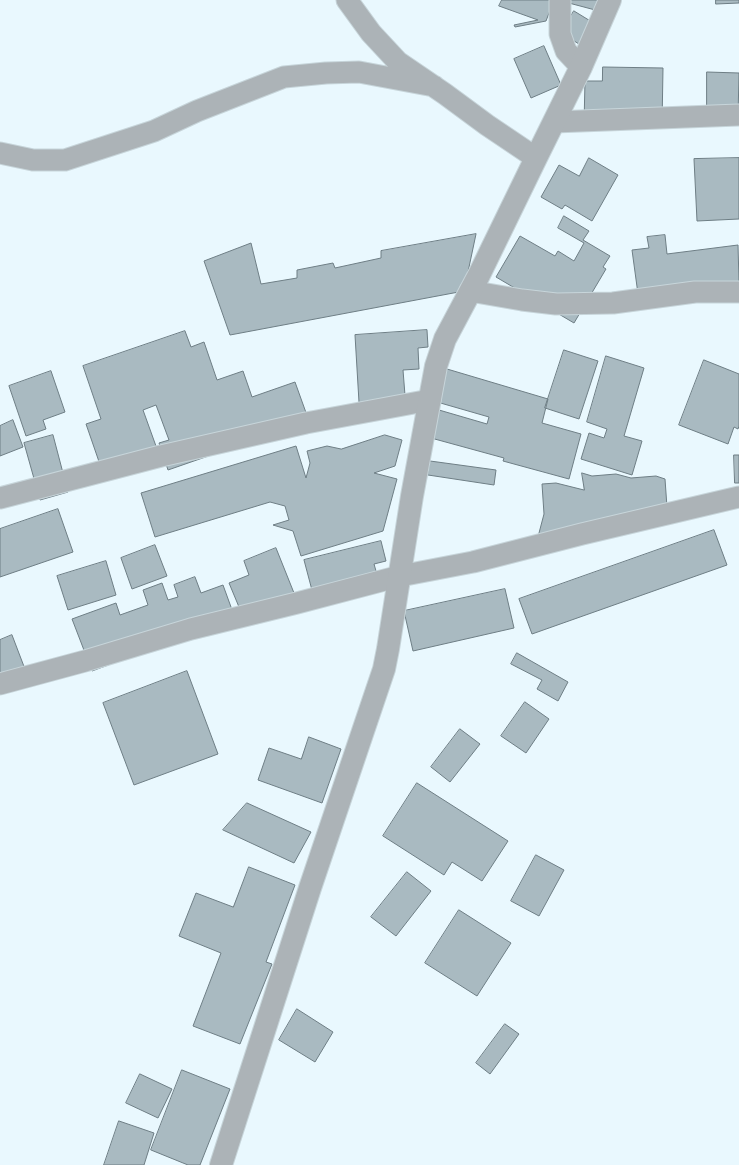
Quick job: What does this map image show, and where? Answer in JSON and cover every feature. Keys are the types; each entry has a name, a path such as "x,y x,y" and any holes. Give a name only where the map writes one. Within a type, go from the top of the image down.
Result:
{"street":[{"path":"347,0 371,33 398,62 536,158"},
{"path":"560,0 560,34 566,52 581,67"},
{"path":"221,1165 310,888 384,669 412,496 436,366 445,338 581,67 610,0"},
{"path":"0,153 33,160 65,160 154,131 197,111 284,77 359,72 434,86"},
{"path":"554,122 739,115"},
{"path":"470,290 522,300 556,304 613,303 695,292 739,292"},
{"path":"0,498 161,456 306,423 430,400"},
{"path":"0,684 85,661 191,629 400,576 473,562 582,534 739,497"}],"building":[{"path":"502,0 554,0 546,21 515,27 514,25 538,20 499,6"},
{"path":"566,0 602,0 599,11 565,2"},
{"path":"716,0 739,0 739,3 716,4"},
{"path":"574,11 592,22 579,44 561,33"},
{"path":"544,46 561,85 531,98 514,59"},
{"path":"603,67 663,68 662,126 584,124 585,81 602,81"},
{"path":"707,72 739,73 738,118 707,118"},
{"path":"589,158 618,175 592,221 565,205 562,209 541,197 559,165 579,176"},
{"path":"739,158 739,219 697,221 694,159"},
{"path":"564,216 589,231 583,240 610,256 603,267 606,269 574,323 496,277 520,236 555,256 558,251 574,261 584,243 558,228"},
{"path":"476,234 464,291 230,335 204,261 251,243 261,284 297,278 297,270 333,263 335,268 381,258 381,251"},
{"path":"665,235 667,254 738,245 739,282 638,294 632,250 649,248 647,237"},
{"path":"427,330 428,347 418,348 419,369 403,370 406,408 360,419 355,335"},
{"path":"185,331 191,347 204,342 217,380 243,371 252,397 295,382 309,421 168,470 159,443 169,440 156,405 143,410 161,460 105,479 86,424 101,419 83,366"},
{"path":"564,350 598,361 579,419 545,408"},
{"path":"606,356 644,368 624,436 642,441 632,475 581,459 589,433 604,438 607,429 587,422"},
{"path":"704,360 739,374 739,426 738,429 734,427 728,444 679,425"},
{"path":"447,369 548,399 542,423 581,434 569,479 503,461 504,458 431,438 439,410 487,424 489,417 437,402"},
{"path":"51,371 65,412 43,420 46,429 26,436 9,386"},
{"path":"13,420 23,447 0,456 0,426"},
{"path":"53,435 68,492 40,500 24,443"},
{"path":"385,435 402,440 395,466 374,473 397,479 383,531 301,556 293,531 273,525 289,520 285,506 270,502 155,537 141,493 296,446 306,478 310,463 307,451 327,446 341,449"},
{"path":"734,455 739,455 739,483 735,483"},
{"path":"430,461 496,470 494,485 428,475"},
{"path":"582,473 592,476 616,474 631,478 656,476 665,479 667,507 539,542 539,533 544,514 542,484 556,483 584,490"},
{"path":"58,509 73,552 0,577 0,529"},
{"path":"714,530 727,565 532,634 519,599"},
{"path":"381,541 386,561 374,564 378,578 313,594 304,560"},
{"path":"155,545 167,576 132,589 121,558"},
{"path":"276,548 296,598 244,619 229,583 249,575 244,561"},
{"path":"106,561 116,595 68,610 57,576"},
{"path":"195,577 201,593 223,585 235,618 92,671 72,619 116,603 120,615 148,605 143,590 162,583 168,600 178,597 174,585"},
{"path":"505,589 514,628 413,651 404,611"},
{"path":"12,635 28,677 0,687 0,640"},
{"path":"517,653 568,682 558,701 537,689 542,680 511,664"},
{"path":"187,671 218,754 134,785 103,703"},
{"path":"525,702 549,719 526,753 501,736"},
{"path":"460,729 480,744 450,782 431,767"},
{"path":"309,737 341,749 322,803 258,780 269,748 301,759"},
{"path":"417,783 508,841 482,881 452,862 444,875 383,836"},
{"path":"247,803 311,832 294,863 223,830"},
{"path":"536,855 564,870 539,916 511,901"},
{"path":"249,867 295,885 266,962 272,964 240,1044 193,1026 221,953 179,936 196,893 233,907"},
{"path":"407,872 431,891 396,936 371,917"},
{"path":"459,910 511,943 477,996 425,963"},
{"path":"297,1009 333,1032 315,1062 279,1040"},
{"path":"505,1024 519,1034 490,1074 476,1063"},
{"path":"182,1070 230,1089 200,1165 188,1165 151,1150"},
{"path":"140,1074 172,1089 158,1118 126,1103"},
{"path":"119,1121 154,1133 144,1165 104,1165"}]}
